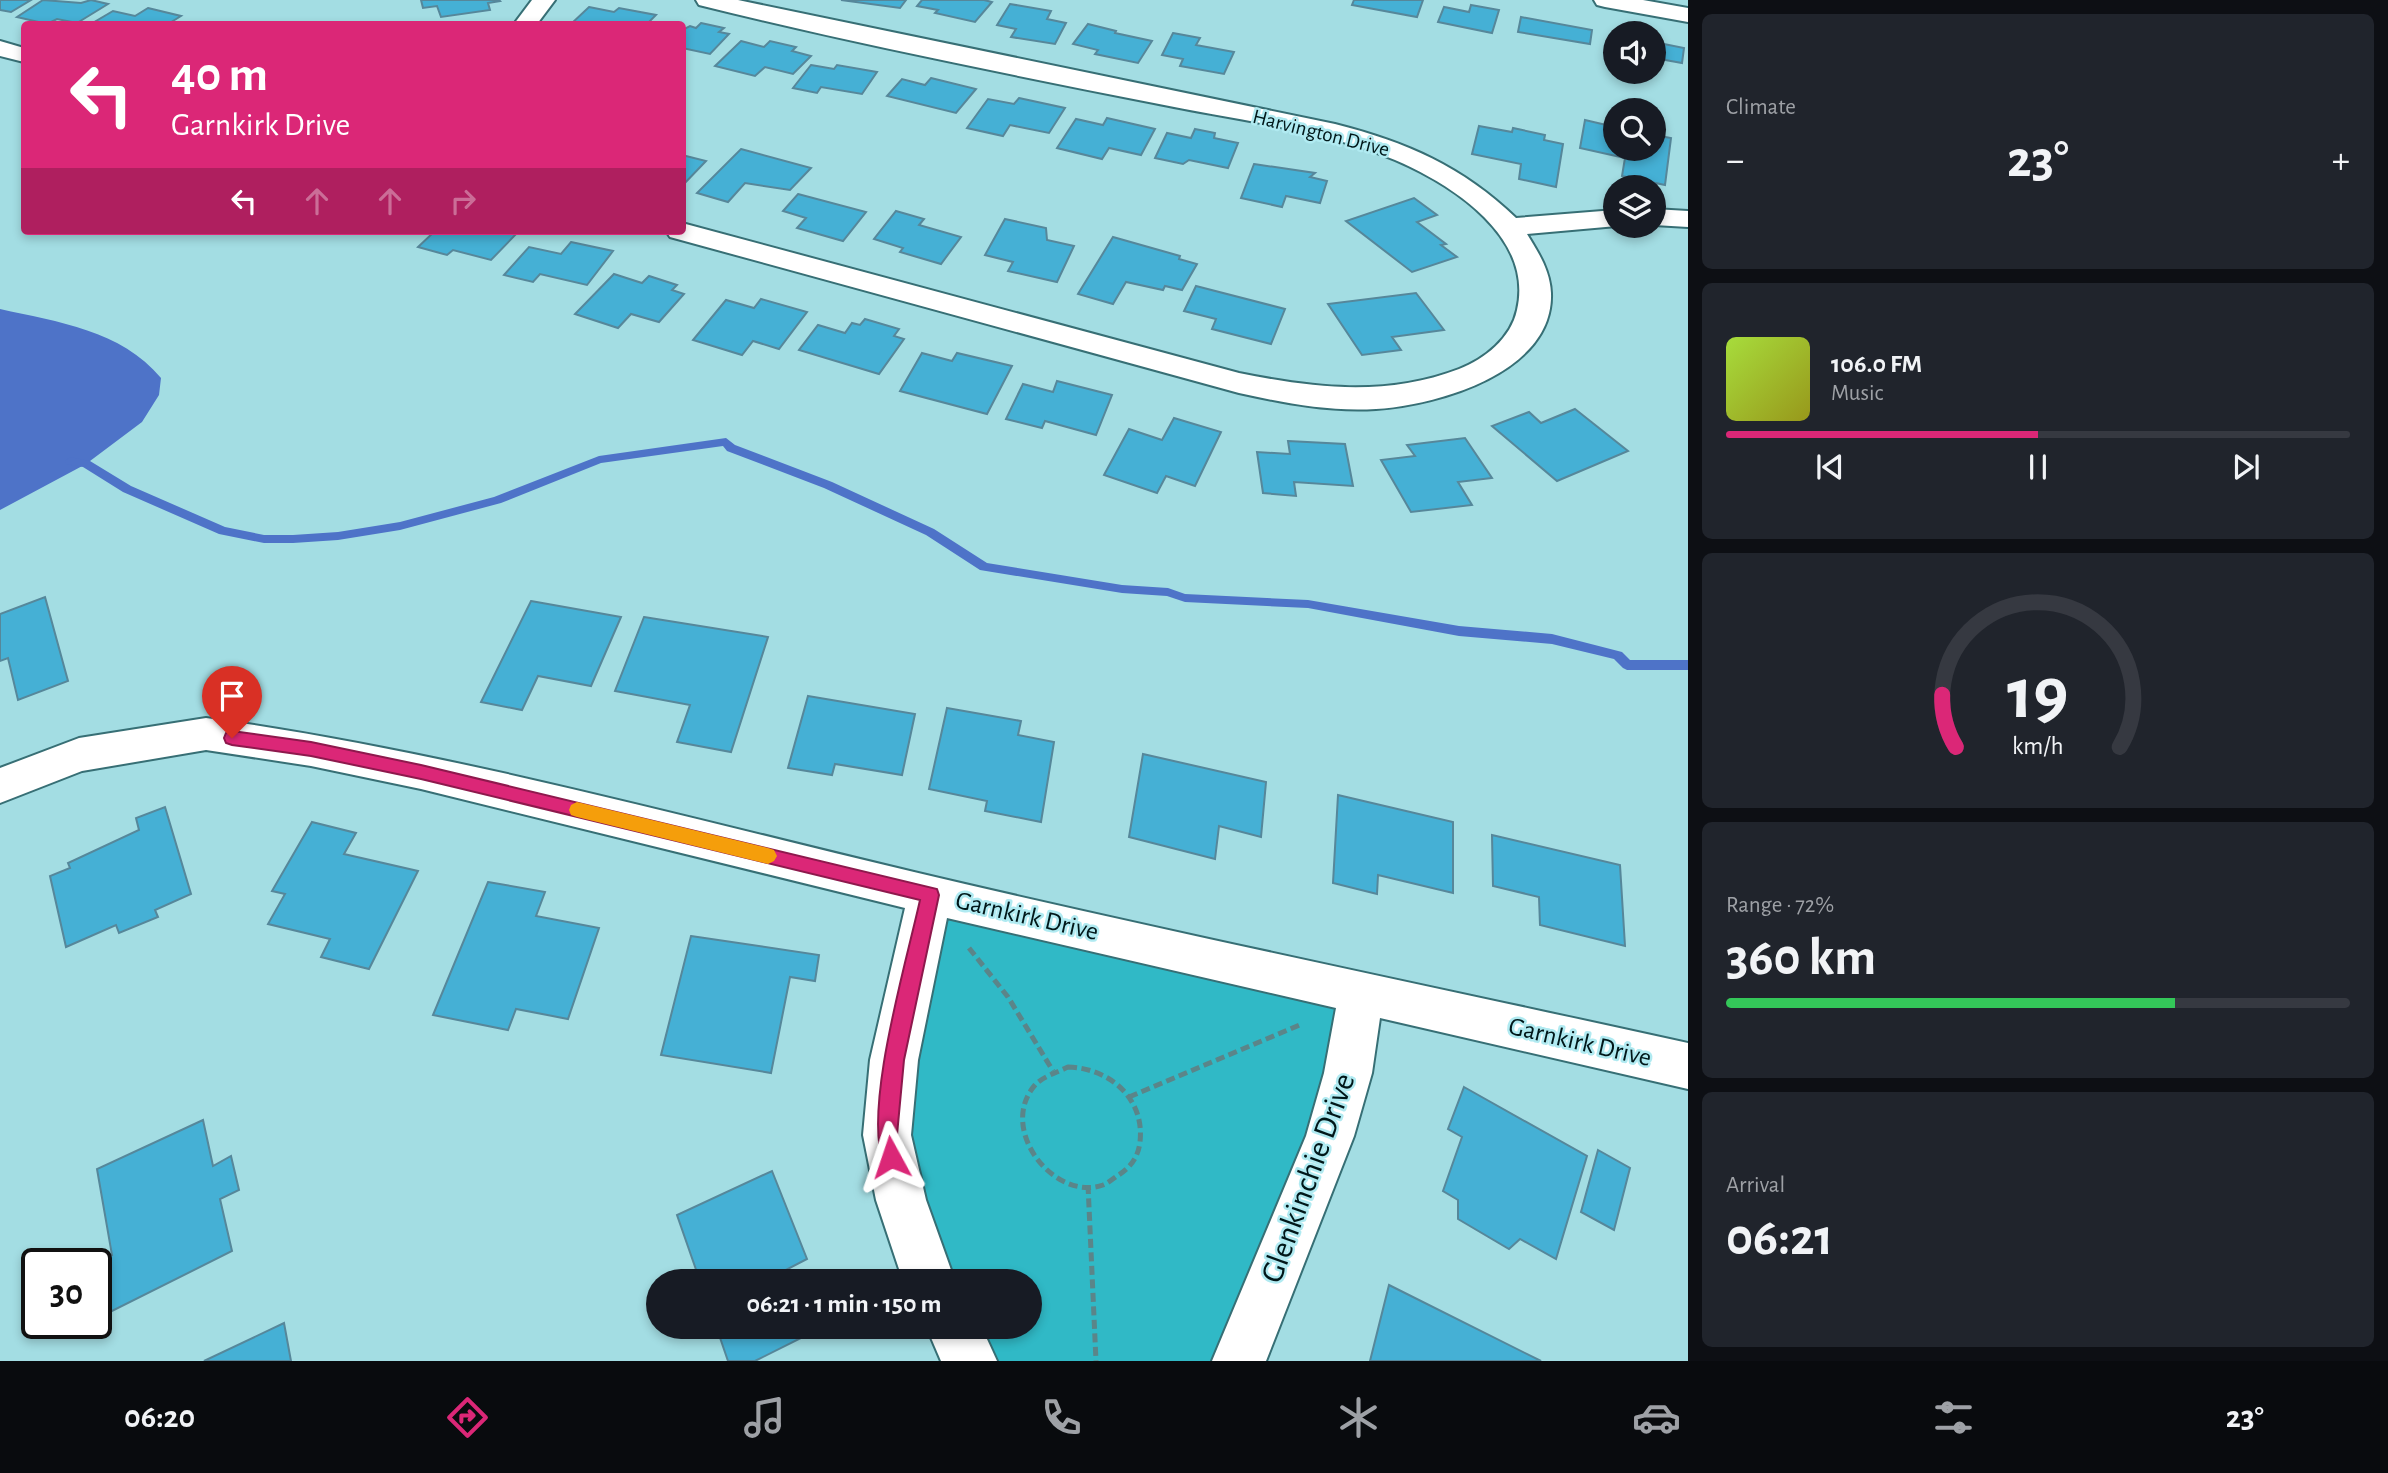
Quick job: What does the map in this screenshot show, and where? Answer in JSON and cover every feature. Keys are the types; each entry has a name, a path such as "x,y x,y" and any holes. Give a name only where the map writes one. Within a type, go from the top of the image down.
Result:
{"street":[{"path":"527,21 544,0"},
{"name":"Harvington Drive","path":"686,233 1239,383 1305,397 1366,400 1422,392 1466,379 1503,358 1525,336 1535,312 1537,284 1533,264 1522,243 1508,227 1464,186 1437,170 1365,141 1328,131 882,40 707,0"},
{"path":"1605,0 1688,15"},
{"path":"0,48 21,54"},
{"path":"1666,217 1688,219"},
{"path":"1508,227 1603,219"},
{"name":"Garnkirk Drive","path":"0,786 79,755 206,734 311,749 421,772 927,910 1359,1010 1688,1066"},
{"path":"925,1269 901,1200 887,1135 894,1060 927,910"},
{"name":"Glenkinchie Drive","path":"1239,1361 1329,1136 1348,1073 1359,1010"},
{"path":"959,1339 970,1361"}],"path":[{"path":"927,910 965,942 1008,997 1053,1071"},
{"path":"1129,1097 1308,1022 1359,1010"},
{"path":"1068,1067 1088,1068 1106,1075 1129,1097 1139,1119 1137,1156 1126,1170 1111,1181 1072,1185 1052,1175 1035,1161 1024,1142 1020,1121 1024,1101 1034,1084 1053,1071 1068,1067"},
{"path":"1088,1185 1096,1361"}],"shaded area":[{"path":"0,309 66,324 108,339 145,362 161,378 159,395 142,422 86,464 0,510"},
{"path":"933,898 1358,994 1235,1361 976,1361 964,1339 1042,1339 1042,1269 931,1269 899,1059"}],"building":[{"path":"0,0 31,0 11,12 0,10"},
{"path":"43,0 81,3 91,0 108,4 80,21 34,21 17,17"},
{"path":"421,0 500,1 488,3 490,10 441,17 437,6 423,8"},
{"path":"841,0 906,0 900,8"},
{"path":"922,0 992,2 975,22 917,6"},
{"path":"1354,0 1423,0 1417,17 1352,5"},
{"path":"1010,4 1051,11 1047,19 1066,23 1055,44 1011,37 1016,29 997,25"},
{"path":"1471,5 1499,10 1492,33 1438,22 1444,7 1469,12"},
{"path":"589,7 614,12 619,8 656,15 650,21 574,21"},
{"path":"148,8 181,16 173,21 96,21 113,11 135,16"},
{"path":"1521,17 1592,30 1590,44 1518,32"},
{"path":"701,23 724,28 719,32 729,34 710,54 686,49 686,28 696,28"},
{"path":"1088,24 1152,41 1138,63 1095,54 1098,50 1073,44"},
{"path":"1173,33 1200,38 1196,45 1234,52 1224,74 1180,66 1183,59 1162,55"},
{"path":"741,41 764,47 770,41 796,47 792,51 811,56 793,74 765,67 755,76 715,66"},
{"path":"1666,44 1684,48 1682,63 1666,60"},
{"path":"811,65 834,69 837,65 877,72 862,94 821,87 817,93 793,88"},
{"path":"931,78 976,89 956,113 887,96 902,79 925,85"},
{"path":"1019,98 1065,108 1049,133 1010,125 1003,136 967,128 988,99 1014,104"},
{"path":"1107,118 1155,129 1141,155 1109,148 1102,159 1057,148 1076,119 1103,125"},
{"path":"1585,120 1603,124 1603,153 1580,148"},
{"path":"1479,126 1512,132 1513,128 1545,135 1544,140 1563,144 1556,187 1519,179 1521,164 1472,154"},
{"path":"1195,129 1215,133 1214,138 1238,143 1228,168 1189,160 1183,164 1155,158 1167,133 1191,138"},
{"path":"1666,137 1671,138 1666,177 1666,175 1622,175 1624,161 1666,161"},
{"path":"741,149 811,168 790,190 745,183 728,202 697,193"},
{"path":"686,156 706,161 686,182"},
{"path":"1254,164 1315,173 1310,177 1327,181 1320,203 1286,196 1282,207 1241,198"},
{"path":"798,194 866,212 843,241 797,228 806,218 783,211"},
{"path":"1414,198 1437,215 1417,222 1446,244 1441,245 1457,257 1412,272 1346,221"},
{"path":"896,211 924,219 919,225 961,237 941,264 900,252 903,248 874,239"},
{"path":"1005,219 1046,228 1047,240 1074,246 1057,282 1008,271 1013,262 985,255"},
{"path":"431,235 515,235 491,260 453,250 447,255 418,247"},
{"path":"1113,237 1180,256 1179,259 1197,264 1182,290 1165,286 1163,290 1126,282 1113,304 1078,294"},
{"path":"571,242 613,251 587,285 540,274 533,282 504,275 529,247 561,254"},
{"path":"614,274 642,283 649,276 677,285 672,290 684,294 659,322 631,314 618,328 575,314"},
{"path":"1196,286 1285,309 1271,344 1212,329 1216,319 1184,311"},
{"path":"1416,293 1444,330 1392,337 1401,350 1362,355 1328,304"},
{"path":"761,299 807,312 779,349 753,341 742,355 693,340 726,300 754,308"},
{"path":"865,319 899,329 894,336 904,339 879,374 799,350 818,325 845,333 852,323 860,325"},
{"path":"922,353 952,361 957,353 1012,366 987,414 900,391"},
{"path":"1057,381 1112,395 1096,435 1045,421 1042,428 1006,419 1023,384 1053,392"},
{"path":"1575,409 1628,451 1557,481 1492,426 1529,412 1541,423"},
{"path":"1174,418 1221,432 1195,486 1166,476 1157,493 1104,475 1129,429 1162,440"},
{"path":"1465,438 1492,478 1458,482 1472,505 1411,512 1381,460 1415,456 1407,445"},
{"path":"1288,441 1345,444 1353,486 1294,482 1296,496 1263,493 1257,452 1290,454"},
{"path":"45,597 68,681 18,700 8,658 0,661 0,614"},
{"path":"531,601 621,617 591,686 538,676 522,710 481,702"},
{"path":"644,617 768,637 731,752 677,742 690,705 615,691"},
{"path":"808,696 915,714 902,775 835,764 832,775 788,768"},
{"path":"947,708 1021,721 1018,735 1054,742 1041,822 985,811 987,801 929,789"},
{"path":"1143,754 1266,782 1261,837 1219,826 1215,859 1129,837"},
{"path":"1338,795 1453,822 1453,893 1378,875 1377,894 1333,883"},
{"path":"165,807 191,894 155,910 158,917 119,933 116,925 66,947 50,876 70,868 68,863 139,830 136,818"},
{"path":"312,822 356,833 344,854 418,871 369,969 321,957 330,939 268,924 285,894 272,891"},
{"path":"1492,835 1620,865 1625,946 1540,925 1539,897 1493,886"},
{"path":"488,882 545,892 536,916 599,928 568,1019 516,1009 508,1030 433,1015"},
{"path":"691,936 819,955 815,981 790,977 771,1073 661,1055"},
{"path":"1464,1087 1587,1156 1556,1259 1520,1239 1509,1249 1458,1219 1458,1200 1443,1191 1462,1137 1448,1129"},
{"path":"203,1120 213,1166 231,1156 239,1190 220,1199 232,1251 112,1311 112,1248 97,1169"},
{"path":"1598,1150 1630,1168 1614,1230 1581,1212"},
{"path":"772,1171 807,1259 788,1269 696,1269 677,1215"},
{"path":"1389,1285 1541,1361 1370,1361"},
{"path":"284,1323 291,1361 204,1361"},
{"path":"720,1339 799,1339 755,1361 728,1361"}],"waterway":[{"path":"70,461 86,464 127,489 223,531 264,539 293,539 338,536 400,526 497,500 599,460 726,442 731,448 828,485 930,532 984,567 1122,589 1168,592 1185,598 1308,604 1459,631 1552,639 1618,655 1627,665 1688,665"}],"slow traffic":[{"path":"577,810 768,856"}],"route":[{"path":"232,738 311,749 421,772 930,895 894,1060 887,1135 891,1157"}]}
